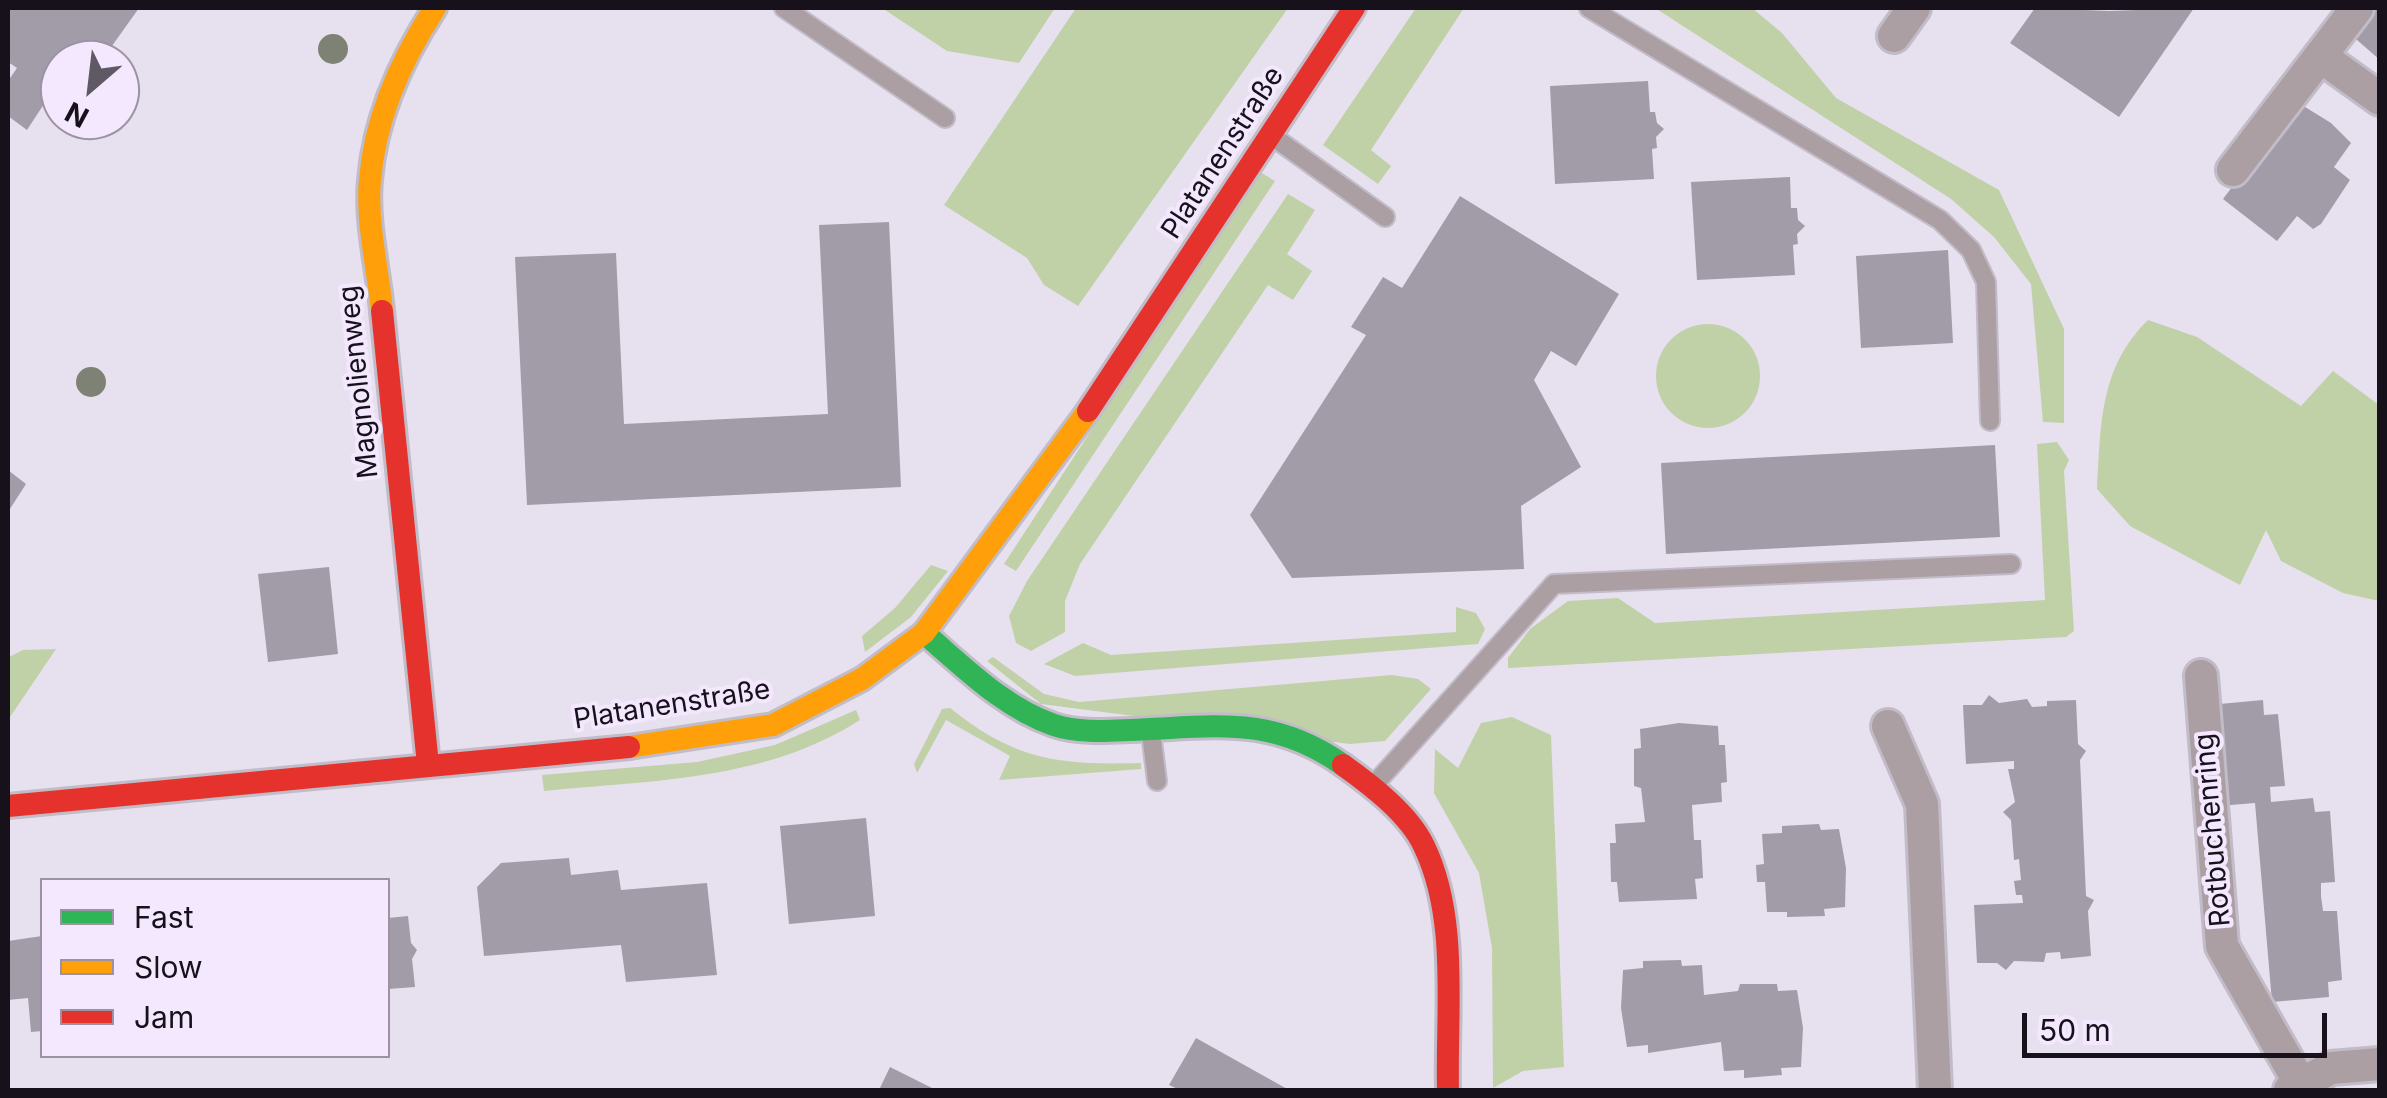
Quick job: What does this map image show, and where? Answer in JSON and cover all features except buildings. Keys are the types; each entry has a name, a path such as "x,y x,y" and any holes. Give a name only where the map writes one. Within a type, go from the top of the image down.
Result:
{"street":[{"name":"Magnolienweg","path":"428,765 369,183 378,122 400,60 435,8"},
{"name":"Platanenstraße","path":"8,806 656,744 773,725 862,679 924,634 1080,424 1354,8"},
{"path":"1894,36 1914,8"},
{"path":"2233,170 2358,8"},
{"path":"2320,56 2380,98"},
{"path":"924,634 1006,701 1056,726 1096,731 1256,725 1314,744 1373,787 1423,843 1444,901 1448,1090"},
{"name":"Rotbuchenring","path":"2201,676 2222,946 2295,1086 2331,1068 2380,1064"},
{"path":"1888,726 1922,804 1934,1090"}],"lane":[{"path":"784,8 944,118"},
{"path":"1589,8 1940,220 1972,250 1986,282 1990,421"},
{"path":"1272,136 1385,217"},
{"path":"1373,787 1554,584 2011,564"},
{"path":"1151,727 1157,781"}],"green space":[{"path":"882,8 1055,8 1019,63 947,51"},
{"path":"1076,8 1288,8 1078,306 1044,285 1027,258 944,205"},
{"path":"1416,8 1464,8 1371,150 1391,166 1378,184 1323,145"},
{"path":"1655,8 1752,8 1782,33 1836,98 1999,190 2064,329 2064,423 2043,422 2031,284 1994,237 1951,199"},
{"path":"1260,172 1275,181 1016,571 1004,564"},
{"path":"1288,194 1315,210 1287,254 1312,271 1293,300 1268,285 1080,564 1065,601 1065,632 1031,651 1016,643 1009,616 1027,581"},
{"path":"2148,320 2197,337 2301,406 2333,371 2379,405 2379,601 2343,593 2281,561 2266,530 2240,585 2130,526 2097,489 2102,420 2111,378 2132,338"},
{"path":"1708,324 1728,328 1745,339 1756,356 1760,376 1756,396 1745,413 1728,424 1708,428 1688,424 1671,413 1660,396 1656,376 1660,356 1671,339 1688,328"},
{"path":"2057,442 2069,460 2064,471 2074,631 2066,637 1508,668 1508,658 1530,629 1568,601 1618,598 1655,623 2045,600 2037,444"},
{"path":"931,565 948,571 911,617 865,652 862,636 895,608"},
{"path":"1456,607 1476,613 1485,629 1478,644 1075,676 1044,664 1083,643 1111,655 1456,632"},
{"path":"56,649 8,720 9,657 23,650"},
{"path":"993,657 1044,694 1079,702 1392,675 1418,679 1431,689 1385,741 1350,744 1041,704 987,661"},
{"path":"950,708 974,726 1018,749 1086,763 1141,763 1141,769 999,780 1010,756 946,720 917,773 914,764 942,709"},
{"path":"856,710 860,720 824,740 747,766 667,780 544,791 542,775 697,762 775,745"},
{"path":"1512,717 1551,735 1564,1067 1523,1071 1493,1088 1492,948 1479,873 1434,793 1435,749 1458,768 1481,723"}],"traffic: fast":[{"path":"924,633 1001,697 1054,725 1092,731 1241,727 1291,738 1343,765"}],"traffic: slow":[{"path":"382,311 370,212 377,134 411,48 435,8"},
{"path":"629,747 773,725 862,679 924,633 1088,411"}],"traffic: jam":[{"path":"1088,411 1354,8"},
{"path":"382,311 428,765"},
{"path":"8,806 629,747"},
{"path":"1343,765 1409,823 1435,874 1448,966 1448,1090"}]}
